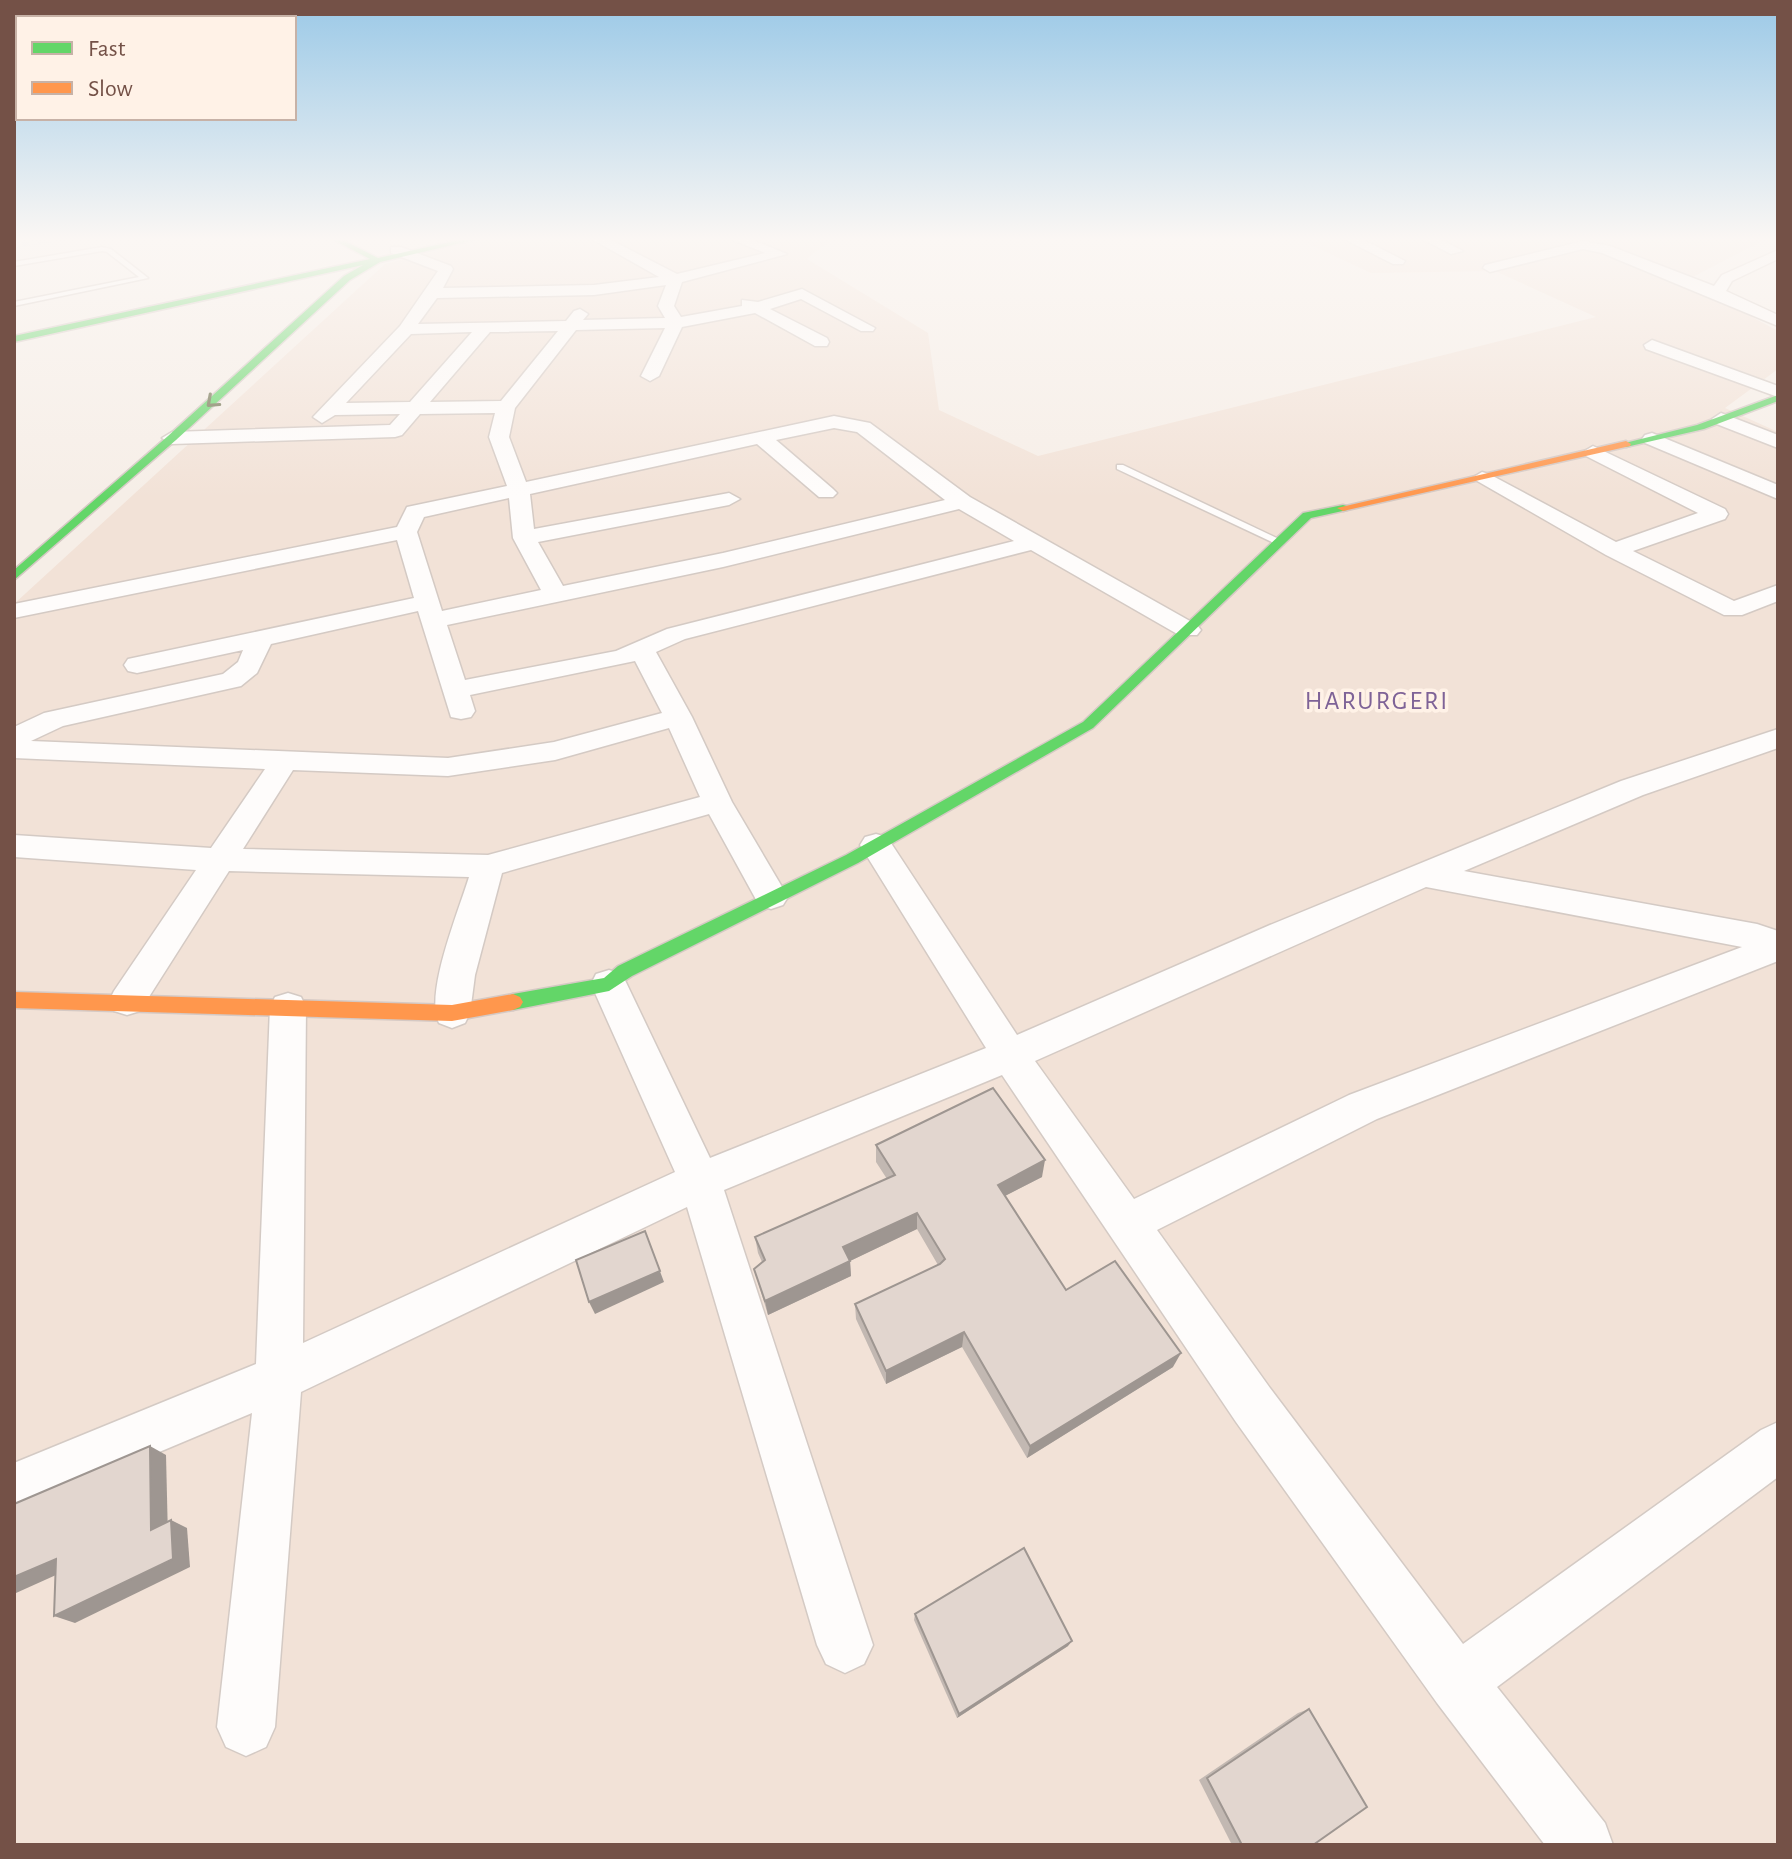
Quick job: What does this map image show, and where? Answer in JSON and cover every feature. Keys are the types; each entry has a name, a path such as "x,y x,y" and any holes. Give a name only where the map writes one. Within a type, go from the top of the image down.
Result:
{"main road":[{"path":"14,336 67,325"},
{"path":"173,412 274,325"},
{"path":"14,576 296,325"},
{"path":"14,1000 452,1013 609,984 625,971 876,845 1088,725 1307,515 1652,439 1778,398"}],"street":[{"path":"305,434 411,325"},
{"path":"408,329 616,325"},
{"path":"650,376 675,325"},
{"path":"788,325 821,342"},
{"path":"861,325 867,328"},
{"path":"555,594 524,538 519,490 499,437 506,407 573,326"},
{"path":"172,438 395,431 484,329"},
{"path":"1652,345 1778,392"},
{"path":"330,409 506,407"},
{"path":"1721,419 1778,442"},
{"path":"1033,543 676,634 623,657 458,700 406,532 415,512 834,422 850,423 863,427 962,502 1188,630"},
{"path":"763,439 826,493"},
{"path":"1652,439 1778,493"},
{"path":"1593,452 1717,514 1614,550"},
{"path":"611,471 647,514"},
{"path":"1482,478 1733,610 1778,592"},
{"path":"524,538 729,499"},
{"path":"137,665 260,638 555,594 723,560 962,502"},
{"path":"14,611 406,532"},
{"path":"14,738 54,719 232,680 246,672 252,664 260,638"},
{"path":"641,649 678,717 717,802 771,897"},
{"path":"14,749 448,767 555,751 678,717"},
{"path":"14,1488 279,1378 700,1181 1010,1055 1282,934 1632,788 1778,738"},
{"path":"127,1001 285,760"},
{"path":"14,846 219,860 488,866 717,802"},
{"path":"876,845 1010,1055 1253,1405 1457,1683 1583,1845"},
{"path":"452,1013 457,975 488,866"},
{"path":"1425,875 1757,937 1778,945"},
{"path":"1127,1224 1363,1107 1778,945"},
{"path":"609,984 700,1181 845,1645"},
{"path":"246,1727 279,1378 288,1007"},
{"path":"1457,1683 1778,1447"}],"lane":[{"path":"1120,467 1280,542"}],"shaded area":[{"path":"319,325 915,325 928,333 939,410 1038,456 1565,325 1766,325 1778,331 1778,369 1725,408 1778,432 1778,1845 14,1845 14,604"}],"building":[{"path":"993,1088 1045,1160 998,1185 1066,1290 1115,1261 1181,1353 1030,1446 964,1332 886,1371 855,1304 945,1259 917,1213 843,1247 850,1261 765,1301 754,1269 765,1260 755,1237 895,1175 876,1145"},
{"path":"645,1231 660,1271 589,1302 576,1260"},
{"path":"150,1446 151,1530 171,1520 173,1559 54,1616 56,1559 14,1577 14,1504"},
{"path":"1024,1548 1072,1641 959,1714 915,1614"},
{"path":"1309,1709 1367,1807 1313,1845 1242,1845 1207,1778"}],"traffic: fast":[{"path":"14,339 79,325"},
{"path":"14,576 296,325"},
{"path":"1626,444 1700,427 1778,398"},
{"path":"513,1002 609,984 625,971 852,859 1088,725 1307,515 1343,508"}],"traffic: slow":[{"path":"1343,508 1626,444"},
{"path":"14,1000 452,1013 513,1002"}],"district":[{"name":"HARURGERI","path":"1377,701"}]}
